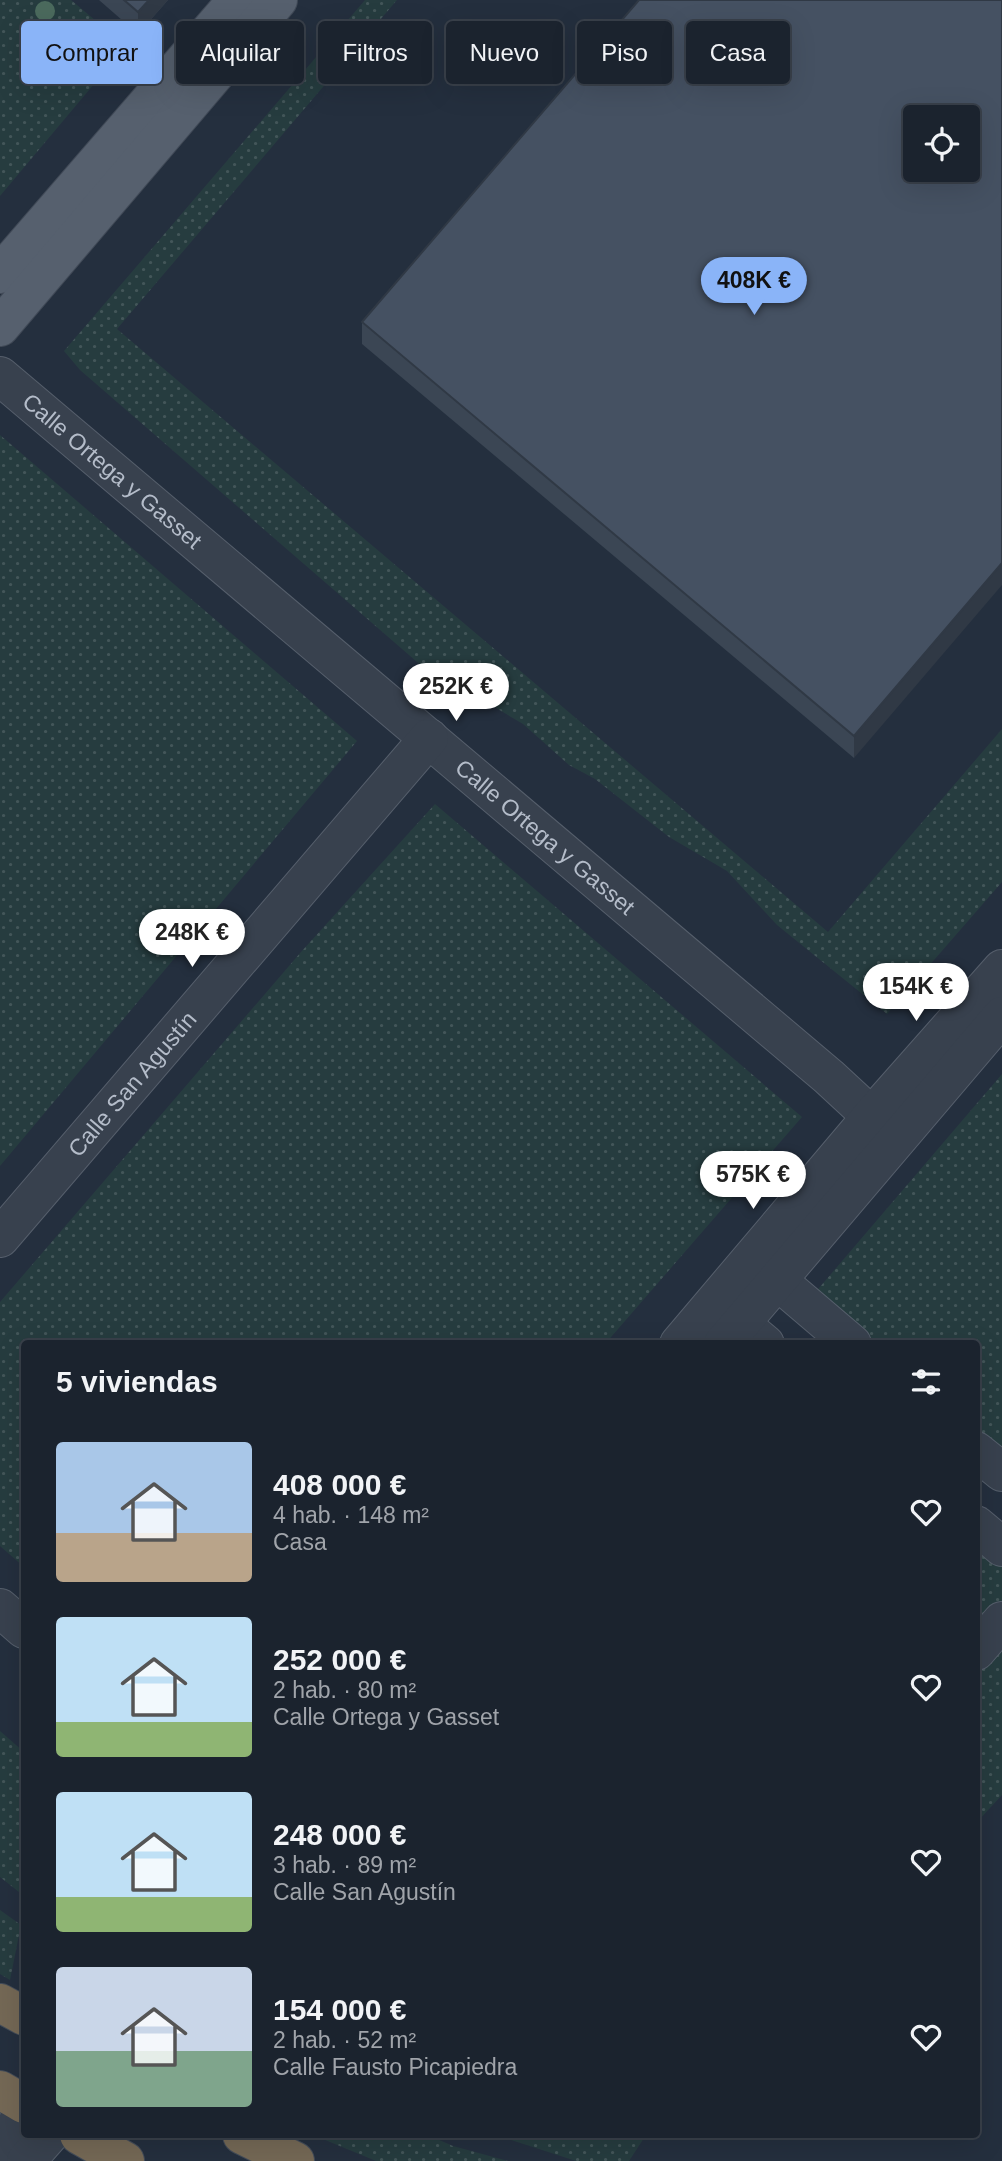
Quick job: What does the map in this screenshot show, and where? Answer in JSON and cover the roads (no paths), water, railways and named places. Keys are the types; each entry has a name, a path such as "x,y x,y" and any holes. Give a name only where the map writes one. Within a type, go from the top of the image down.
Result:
{"highway":[{"path":"0,2003 21,2015"},
{"path":"0,2090 21,2102"},
{"path":"84,2138 125,2161"},
{"path":"249,2138 295,2161"}],"main road":[{"path":"0,274 237,0"},
{"path":"0,327 278,0"}],"street":[{"name":"Calle Ortega y Gasset","path":"0,376 829,1077 884,1128"},
{"name":"Calle San Agustín","path":"0,1238 429,738"},
{"path":"743,1337 778,1281 884,1128 1002,969"},
{"path":"683,1340 884,1128 1002,1017"},
{"path":"778,1281 847,1340"},
{"path":"980,1454 1002,1472"},
{"path":"980,1528 1002,1547"},
{"path":"0,1608 21,1626"},
{"path":"980,1646 1002,1621"},
{"path":"0,2144 21,2120"},
{"path":"26,2161 46,2138"}]}
